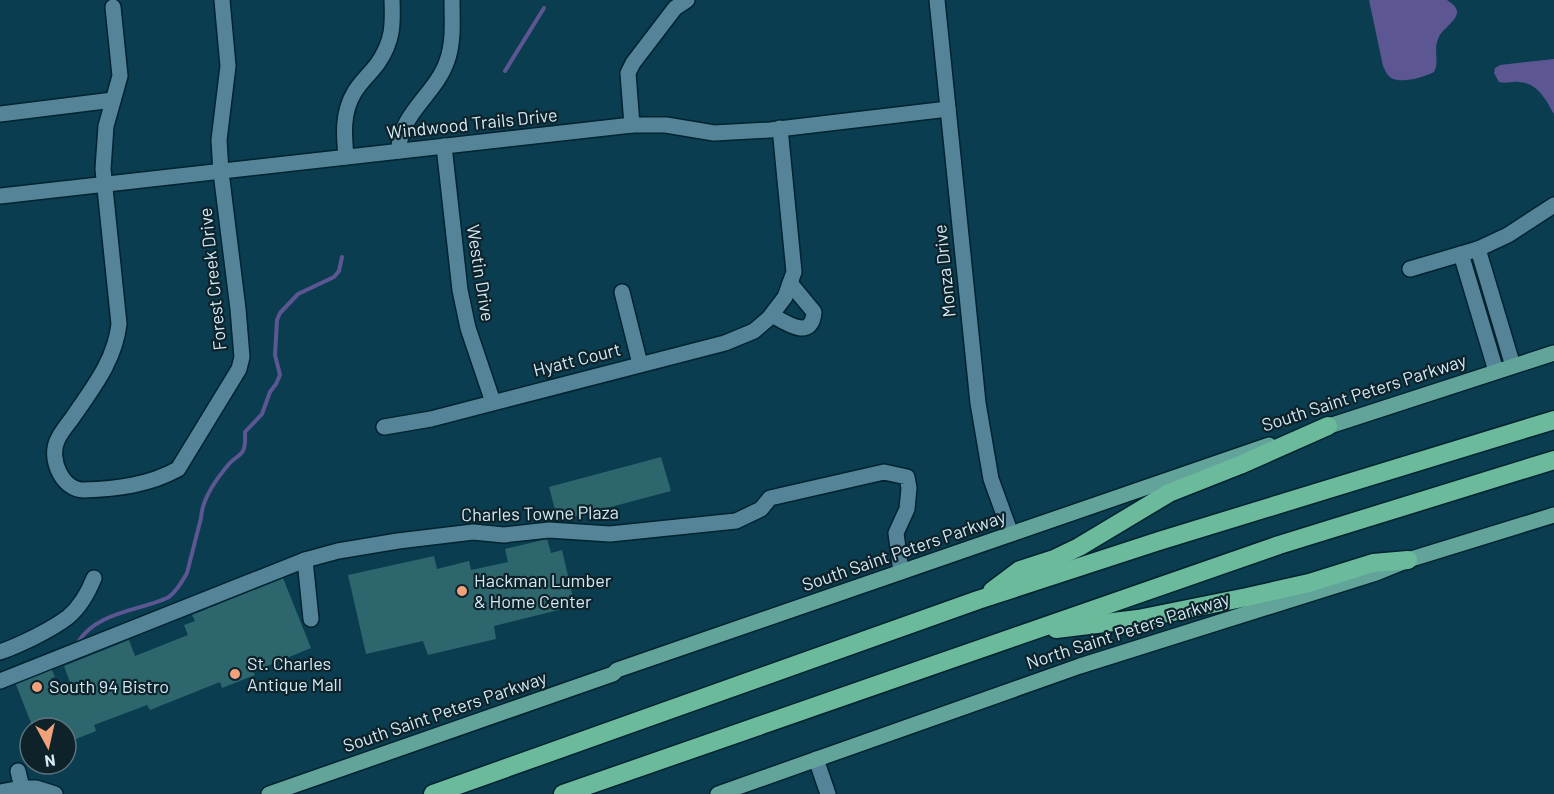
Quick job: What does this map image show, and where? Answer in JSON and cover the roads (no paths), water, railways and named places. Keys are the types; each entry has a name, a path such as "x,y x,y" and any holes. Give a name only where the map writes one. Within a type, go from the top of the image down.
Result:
{"highway":[{"path":"433,794 978,600 1192,531 1554,420"},
{"path":"978,600 1020,570 1054,559 1079,547 1169,493 1328,426"},
{"path":"563,794 1279,545 1554,460"},
{"path":"1019,634 1138,619 1277,591 1372,563 1408,560"}],"main road":[{"name":"South Saint Peters Parkway","path":"269,794 613,674 617,670 1234,456 1554,353"},
{"name":"North Saint Peters Parkway","path":"718,794 1080,666 1554,515"}],"street":[{"name":"Forest Creek Drive","path":"113,7 120,76 106,126 103,169 119,324 117,343 110,360 56,441 55,459 58,471 67,483 78,490 131,486 178,469 238,369 242,357 220,172 219,140 228,66 222,0"},
{"path":"346,157 344,125 348,109 354,93 379,61 393,31 392,0"},
{"path":"399,151 399,139 403,126 441,74 447,62 451,49 452,0"},
{"path":"632,125 628,73 633,63 675,8 687,0"},
{"name":"Monza Drive","path":"937,0 978,403 991,479 1011,534"},
{"path":"0,114 113,100"},
{"name":"Windwood Trails Drive","path":"0,196 632,125 666,125 714,133 948,109"},
{"name":"Hyatt Court","path":"384,427 431,419 725,343 753,331 772,315 785,297 794,272 793,243 780,128"},
{"name":"Westin Drive","path":"444,146 460,290 468,328 493,402"},
{"path":"1410,269 1478,249 1508,235 1554,205"},
{"path":"1478,249 1513,366"},
{"path":"1461,254 1496,371"},
{"path":"772,315 799,328 807,327 812,322 814,312 790,283"},
{"path":"622,292 640,364"},
{"name":"Charles Towne Plaza","path":"0,681 305,560 338,551 473,532 504,535 549,530 610,534 736,522 761,509 770,498 814,486 884,472 907,477 909,488 908,509 896,533 901,572"},
{"path":"305,560 310,620"},
{"path":"0,652 18,645 68,617 88,594 94,578"},
{"path":"816,759 828,794"},
{"path":"19,776 22,791"},
{"path":"0,792 36,788 55,794"}],"waterway":[{"path":"505,71 544,8"},
{"path":"78,642 96,624 107,618 167,598 178,587 187,573 207,496 224,470 243,451 245,432 262,414 270,392 280,375 275,355 277,320 280,313 298,294 334,277 339,271 342,257"}],"place":[{"name":"Hackman Lumber & Home Center","path":"462,591"},
{"name":"St. Charles Antique Mall","path":"235,674"},
{"name":"South 94 Bistro","path":"37,687"}]}
